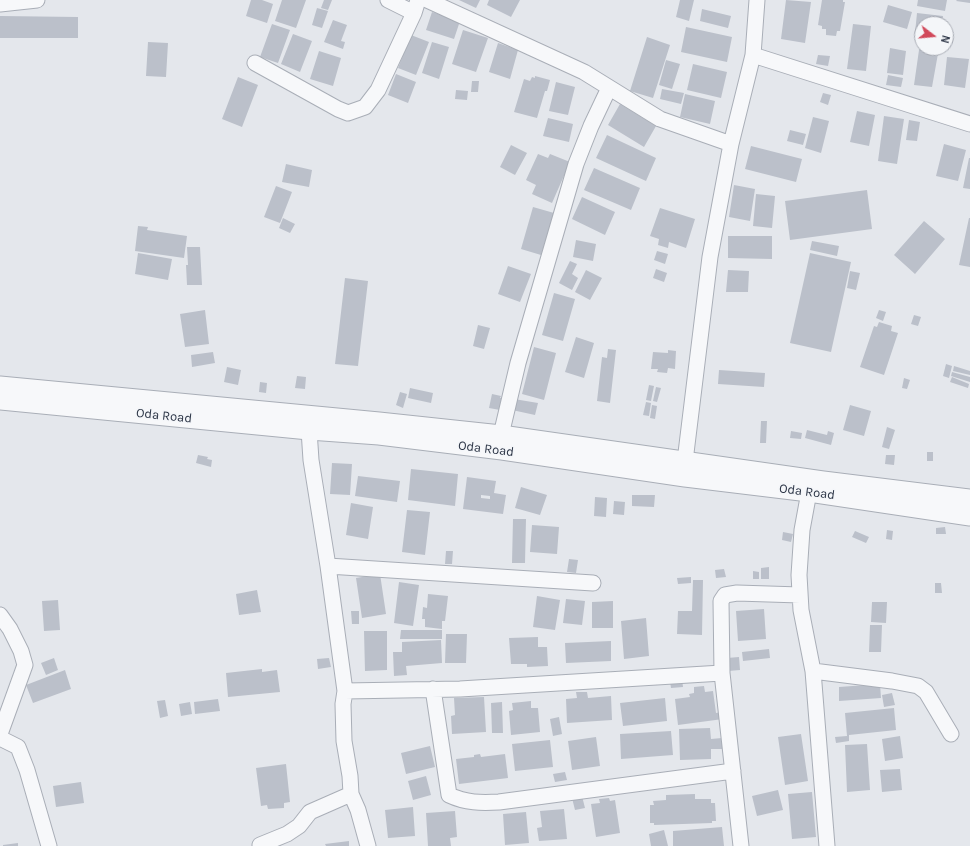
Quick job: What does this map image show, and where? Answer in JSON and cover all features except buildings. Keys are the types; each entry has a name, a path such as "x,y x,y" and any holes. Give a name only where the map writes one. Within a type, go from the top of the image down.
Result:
{"street":[{"path":"0,4 37,0"},
{"path":"255,63 338,109 348,113 365,107 378,90 416,6 388,0"},
{"path":"427,0 584,72 660,119 731,144"},
{"path":"685,461 710,257 731,144 753,55 757,0"},
{"path":"753,55 970,124"},
{"path":"501,435 518,363 576,164 609,88"},
{"name":"Oda Road","path":"0,386 501,435 685,461 919,500 970,516"},
{"name":"Oda Road","path":"0,400 379,436 494,450 685,477 810,492 919,500 970,499"},
{"path":"309,430 311,460 328,566 345,692 343,704 344,741 350,776 351,794 358,810 368,846"},
{"path":"810,492 802,530 799,575 801,610 813,670 827,846"},
{"path":"328,566 593,583"},
{"path":"741,846 722,673 721,601 725,595 737,593 800,595"},
{"path":"0,615 10,629 21,651 25,665 0,734"},
{"path":"813,670 892,680 918,686 926,692 951,734"},
{"path":"345,692 433,689 722,673"},
{"path":"433,689 449,795 458,799 478,803 499,802 733,771"},
{"path":"0,738 18,747 27,770 49,846"},
{"path":"260,845 287,834 299,826 310,812 351,794"}]}
